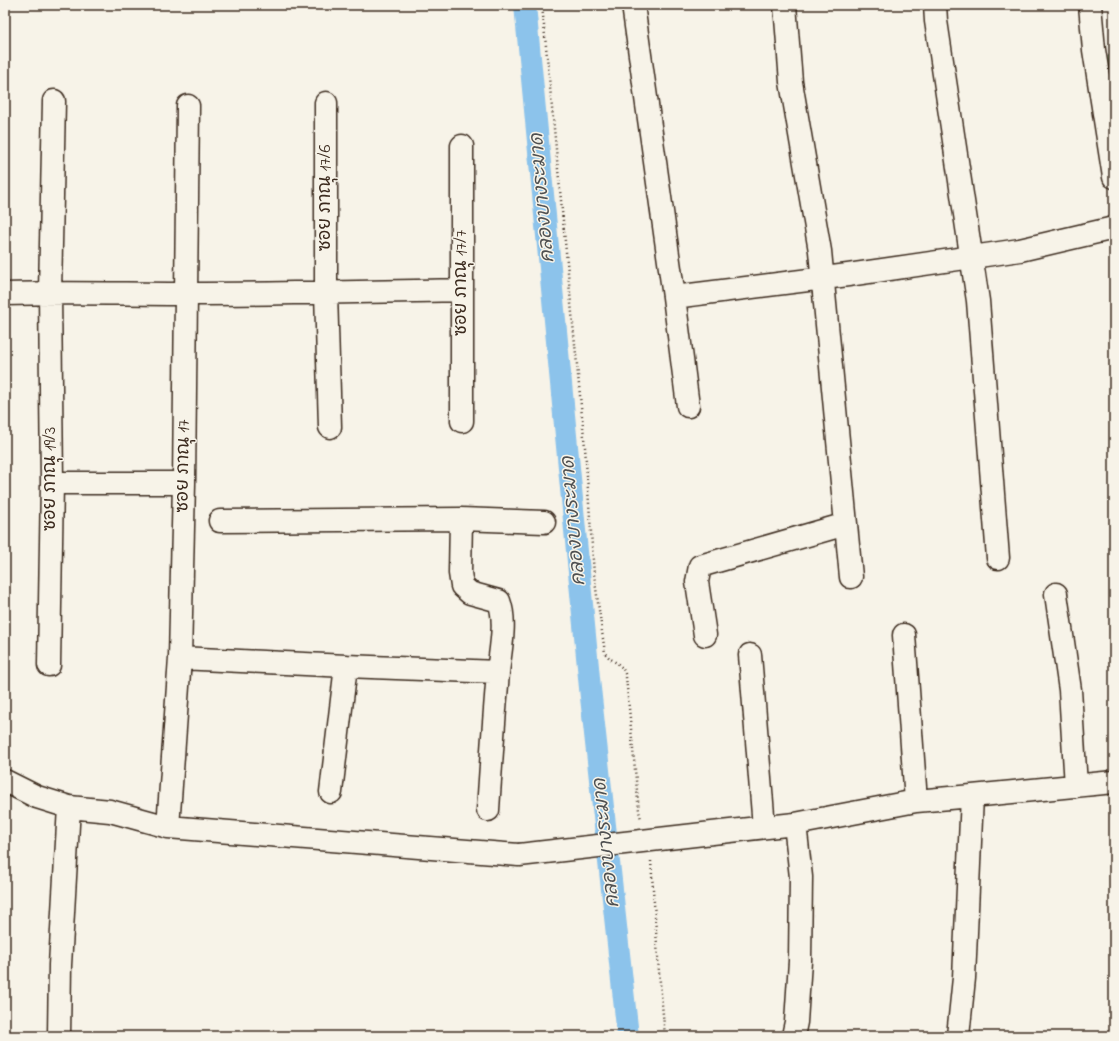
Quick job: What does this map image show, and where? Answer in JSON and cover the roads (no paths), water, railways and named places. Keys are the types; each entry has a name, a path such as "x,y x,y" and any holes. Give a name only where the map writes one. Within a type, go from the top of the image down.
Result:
{"street":[{"path":"632,5 674,297 688,406"},
{"path":"785,5 791,82 820,251 850,577"},
{"path":"935,5 936,21 978,302 998,558"},
{"path":"1090,5 1094,50 1114,177"},
{"name":"ซอย ภาณุ 19/3","path":"50,665 52,483 50,292 54,101"},
{"name":"ซอย ภาณุ 17/6","path":"326,104 326,293 330,427"},
{"name":"ซอย ภาณุ 17","path":"168,827 180,658 184,483 188,106"},
{"name":"ซอย ภาณุ 17/7","path":"462,146 462,420"},
{"path":"674,297 823,278 1020,250 1114,228"},
{"path":"5,294 50,292 186,294 326,293 462,290"},
{"path":"52,483 184,483"},
{"path":"220,521 461,519 544,522"},
{"path":"461,519 460,573 462,586 470,593 499,601 502,608 488,810"},
{"path":"705,635 697,582 700,566 846,524"},
{"path":"1056,594 1070,690 1076,786"},
{"path":"904,635 916,801"},
{"path":"750,656 764,827"},
{"path":"180,658 498,672"},
{"path":"331,792 346,666"},
{"path":"5,781 37,797 69,807 110,811 168,827 519,855 795,824 916,801 1114,782"},
{"path":"958,1036 964,978 972,796"},
{"path":"59,1036 60,964 69,807"},
{"path":"793,1036 796,1022 800,961 801,877 795,824"}],"waterway":[{"name":"คลองบางระมาด","path":"525,5 590,688 628,1036"}]}
